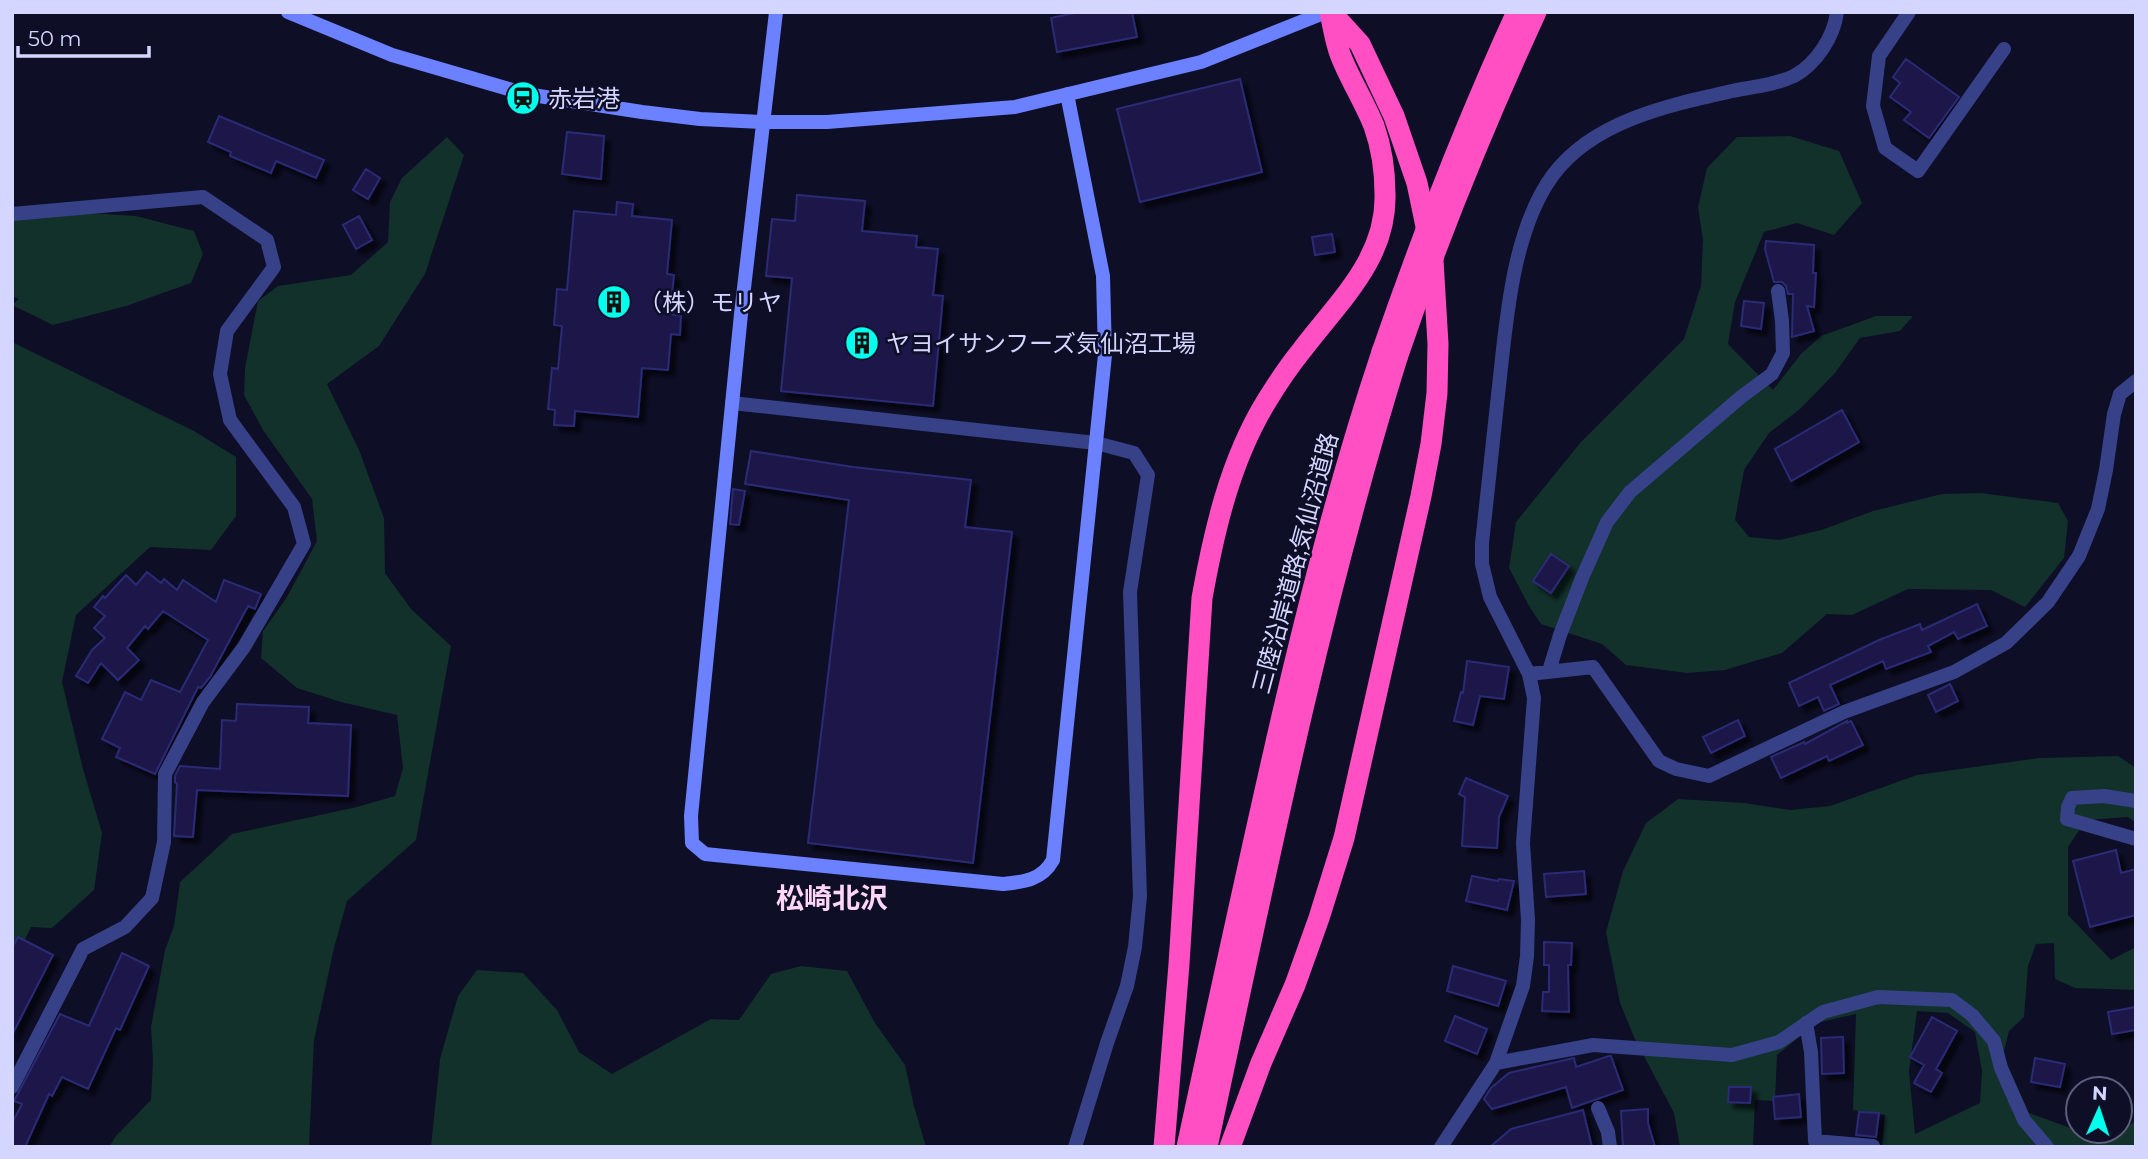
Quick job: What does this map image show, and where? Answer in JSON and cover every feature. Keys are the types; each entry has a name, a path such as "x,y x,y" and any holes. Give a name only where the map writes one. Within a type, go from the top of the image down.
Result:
{"highway":[{"path":"1164,1147 1179,964 1202,598 1210,554 1238,460 1265,404 1302,350 1364,271 1380,236 1385,195 1382,159 1374,128 1339,52 1329,12"},
{"path":"1230,1147 1261,1063 1295,985 1344,838 1421,496 1437,393 1438,344 1433,260 1417,183 1394,116 1360,44 1329,12"},
{"name":"三陸沿岸道路;気仙沼道路","path":"1207,1147 1309,680 1418,248 1478,97 1517,12"},
{"name":"三陸沿岸道路;気仙沼道路","path":"1187,1147 1308,607 1351,448 1495,102 1536,12"}],"street":[{"path":"288,12 392,55 526,94 653,114 762,122 827,122 1015,107 1201,62 1329,12"},
{"path":"776,12 732,403 691,816 692,843 705,854 1003,884 1030,881 1047,870 1052,860 1105,355 1103,276 1067,94"},
{"path":"1446,1145 1496,1063 1523,986 1527,956 1528,920 1523,844 1534,698 1529,674 1490,597 1482,564 1482,542 1515,265 1536,200 1554,173 1584,145 1612,127 1631,118 1689,100 1794,76 1816,59 1830,35 1837,12"},
{"path":"1909,12 1879,56 1873,106 1885,148 1918,170 2004,49"},
{"path":"12,214 203,197 267,240 274,267 227,331 220,374 230,420 294,507 304,544 244,647 203,702 165,774 164,842 152,898 125,927 83,949 12,1087"},
{"path":"1549,671 1577,589 1607,522 1630,492 1741,397 1772,374 1783,353 1778,291"},
{"path":"1529,674 1593,667 1659,761 1675,769 1709,776 1844,712 1954,672 2006,642 2048,602 2079,556 2098,509 2120,394 2136,381"},
{"path":"732,403 1096,443 1134,453 1148,475 1130,592 1140,896 1135,947 1128,986 1107,1043 1075,1147"},
{"path":"2136,801 2104,796 2071,799 2067,819 2136,839"},
{"path":"1496,1063 1593,1045 1732,1055 1779,1042 1823,1012 1878,997 1952,1000 1972,1015 1994,1041 2001,1068 2024,1120 2047,1147"},
{"path":"1806,1023 1811,1052 1815,1141 1873,1146"},
{"path":"1598,1108 1608,1132 1610,1147"}],"green space":[{"path":"1790,136 1839,151 1862,203 1834,235 1797,223 1764,232 1735,302 1728,344 1773,390 1801,354 1821,336 1876,316 1913,316 1900,331 1860,338 1835,373 1800,409 1769,433 1744,470 1735,520 1749,537 1780,540 1821,530 1873,511 1942,494 1981,493 2058,503 2068,521 2064,558 2025,607 1991,590 1908,589 1852,615 1827,614 1782,653 1725,670 1687,673 1626,665 1602,644 1541,624 1509,568 1516,522 1581,442 1684,339 1701,286 1703,240 1698,207 1707,168 1737,137"},
{"path":"447,137 464,155 425,274 379,346 327,384 359,450 384,518 385,573 411,609 451,646 416,840 347,901 314,1040 309,1147 109,1147 116,1136 151,1100 151,1027 165,950 174,926 180,882 232,834 395,796 403,768 397,715 297,688 261,658 263,631 287,597 317,541 312,499 263,430 244,395 245,368 258,301 278,286 351,275 388,242 390,202 402,178"},
{"path":"72,212 136,216 194,231 203,254 191,283 126,306 53,325 12,305 19,299 12,296 12,216"},
{"path":"12,342 194,431 236,457 236,516 211,550 150,547 76,615 62,682 102,833 94,890 52,928 31,927 16,958 12,1001"},
{"path":"2118,756 2136,768 2136,823 2128,817 2086,820 2068,847 2068,915 2111,960 2136,947 2136,990 2075,988 2055,979 2054,943 2036,944 2028,966 2024,1017 2009,1031 2003,1055 2029,1113 2064,1126 2064,1145 2134,1145 2136,1120 2136,1145 1882,1147 1885,1115 1853,1110 1856,1014 1816,1023 1777,1055 1775,1101 1755,1100 1753,1147 1680,1147 1674,1113 1634,1037 1620,1003 1606,932 1623,871 1646,823 1678,799 1744,803 1790,810 1830,806 1917,775 2039,758","holes":["1917,1011 1948,1013 1975,1032 1982,1071 1980,1103 1915,1134 1909,1071"]},
{"path":"801,966 847,971 875,1023 905,1065 926,1147 431,1147 440,1059 458,996 477,970 523,973 557,1010 579,1052 612,1074 711,1019 739,1020 771,974"}],"building":[{"path":"1079,12 1132,12 1137,37 1057,52 1051,18"},
{"path":"1906,59 1959,97 1929,138 1904,120 1911,112 1890,97 1900,83 1893,77"},
{"path":"1240,79 1262,172 1140,202 1117,109"},
{"path":"219,116 324,160 316,178 276,161 271,173 230,156 231,152 208,142"},
{"path":"567,132 604,136 601,179 562,174"},
{"path":"366,169 380,178 368,199 353,190"},
{"name":"ヤヨイサンフーズ気仙沼工場","path":"797,195 865,201 862,231 917,236 916,247 938,249 933,295 943,296 933,406 781,391 792,278 766,276 772,219 795,221"},
{"name":"（株）モリヤ","path":"617,202 633,204 632,216 672,220 667,274 674,275 670,314 681,316 680,335 671,334 668,370 642,368 638,417 575,411 574,426 554,425 555,410 548,409 552,368 558,369 562,326 554,325 557,289 567,290 574,211 616,215"},
{"path":"359,216 372,240 356,249 343,225"},
{"path":"1332,234 1335,252 1315,255 1312,237"},
{"path":"1766,241 1814,245 1814,307 1807,306 1814,331 1792,337 1793,294 1788,294 1782,282 1774,282 1765,249"},
{"path":"1744,301 1764,303 1761,329 1741,326"},
{"path":"1842,410 1859,442 1791,481 1775,449"},
{"path":"751,451 853,467 971,480 965,527 1012,532 973,863 808,843 849,500 745,484"},
{"path":"733,489 745,491 739,525 730,524"},
{"path":"1551,554 1569,566 1551,593 1533,581"},
{"path":"147,572 161,583 164,579 177,590 183,580 216,602 224,580 261,594 255,609 248,606 210,677 201,688 198,687 155,774 116,757 120,748 102,739 125,692 141,700 151,680 180,692 208,640 163,611 148,629 145,626 127,648 139,660 118,680 101,663 88,683 76,676 92,650 105,638 94,628 105,616 94,607 126,575 136,585"},
{"path":"1977,604 1987,626 1958,639 1954,632 1928,646 1931,652 1886,669 1883,661 1830,685 1839,704 1824,711 1818,697 1799,706 1789,683 1879,640 1920,624 1922,630"},
{"path":"1467,661 1509,667 1504,699 1480,696 1473,725 1454,721 1461,692 1463,693"},
{"path":"1950,684 1958,701 1936,712 1928,695"},
{"path":"237,704 309,707 308,723 351,725 348,796 197,790 193,837 174,836 177,784 175,776 180,766 220,769 222,720 236,721"},
{"path":"1738,720 1745,736 1711,753 1703,737"},
{"path":"1851,721 1863,745 1829,761 1827,756 1781,778 1771,757 1804,742 1805,744"},
{"path":"1466,778 1508,796 1499,817 1497,848 1462,846 1465,797 1459,794"},
{"path":"2116,850 2121,873 2136,869 2136,915 2090,927 2073,861"},
{"path":"1584,871 1586,894 1546,897 1544,874"},
{"path":"1472,876 1514,881 1507,910 1466,901"},
{"path":"18,937 53,955 12,1035 12,948"},
{"path":"1544,942 1572,943 1571,965 1568,965 1569,1012 1542,1011 1543,992 1549,992 1549,965 1544,965"},
{"path":"122,953 149,966 120,1030 116,1028 88,1089 62,1077 52,1096 49,1094 25,1147 12,1147 12,1123 22,1104 14,1101 60,1014 89,1026"},
{"path":"1453,966 1506,981 1498,1006 1447,991"},
{"path":"2136,1007 2136,1030 2112,1034 2108,1012"},
{"path":"1455,1016 1487,1029 1477,1054 1445,1041"},
{"path":"1932,1017 1957,1031 1936,1069 1942,1073 1931,1092 1914,1083 1924,1065 1910,1057"},
{"path":"1843,1037 1844,1073 1822,1074 1821,1038"},
{"path":"1609,1056 1623,1090 1572,1108 1566,1087 1492,1109 1484,1099 1491,1088 1509,1073 1574,1058 1576,1067"},
{"path":"2035,1058 2065,1064 2060,1087 2031,1082"},
{"path":"1729,1087 1751,1087 1750,1103 1728,1102"},
{"path":"1799,1094 1801,1117 1775,1119 1773,1097"},
{"path":"1648,1109 1648,1123 1655,1147 1623,1147 1621,1111"},
{"path":"1583,1110 1592,1147 1490,1147 1511,1129"},
{"path":"1859,1112 1879,1113 1876,1137 1856,1135"}],"place":[{"name":"赤岩港","path":"523,98"},
{"name":"（株）モリヤ","path":"614,302"},
{"name":"ヤヨイサンフーズ気仙沼工場","path":"862,343"}],"district":[{"name":"松崎北沢","path":"832,898"}]}
